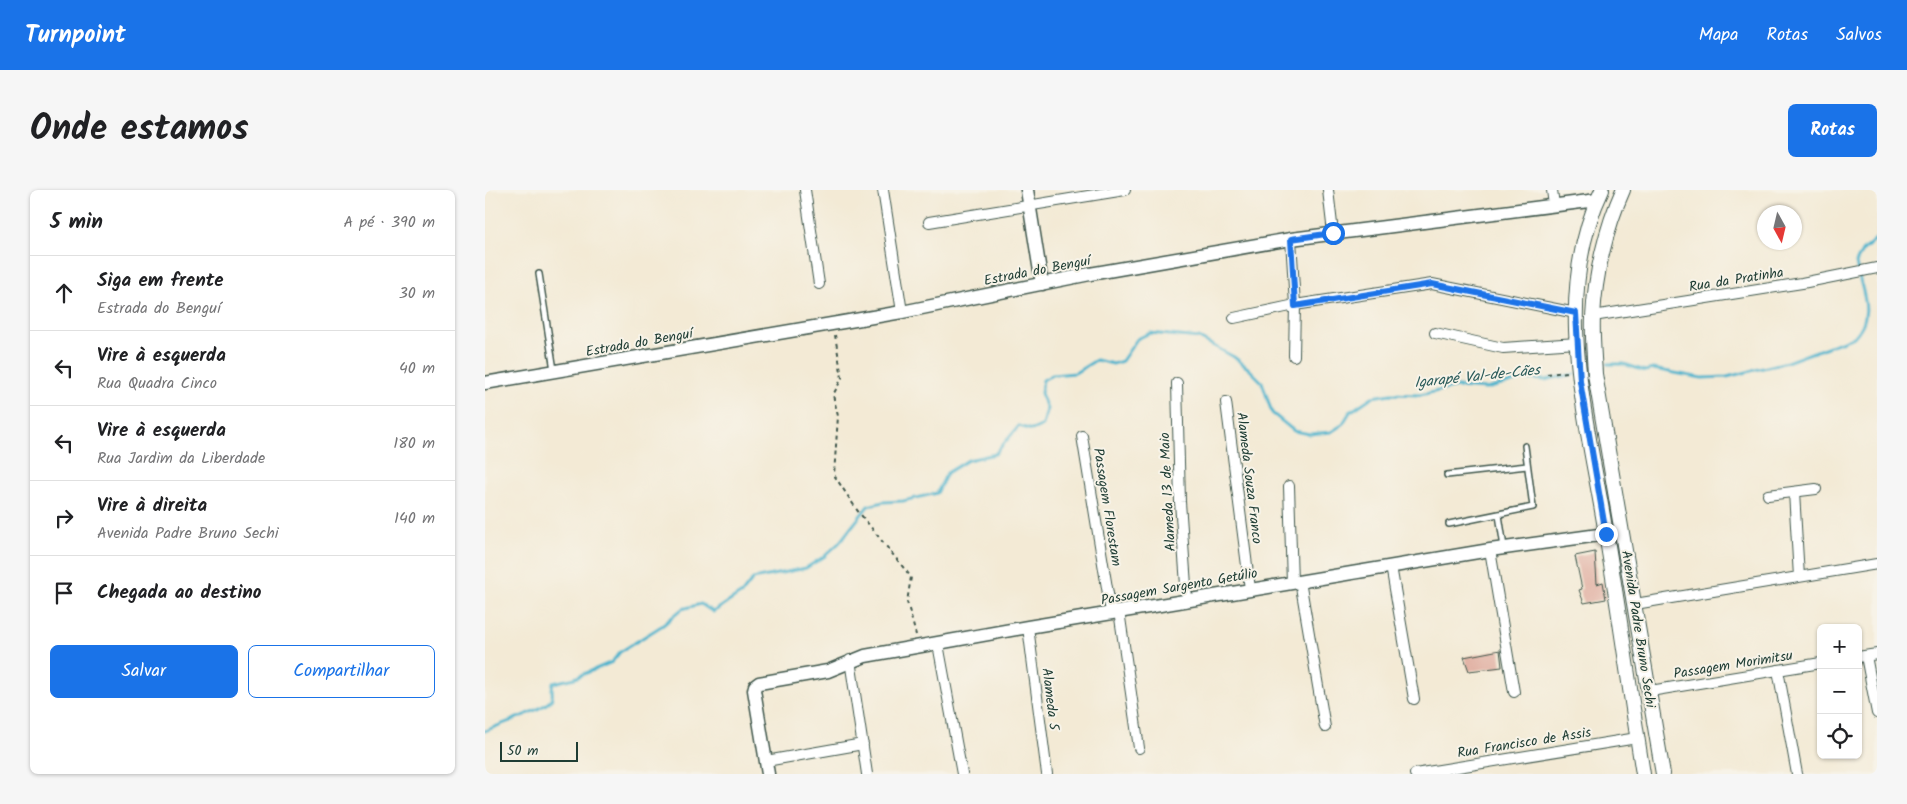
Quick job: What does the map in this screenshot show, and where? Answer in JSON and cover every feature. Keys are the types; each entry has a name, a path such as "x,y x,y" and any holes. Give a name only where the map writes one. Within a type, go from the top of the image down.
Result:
{"main road":[{"name":"Avenida Padre Bruno Sechi","path":"1623,190 1603,252 1596,316 1595,374 1663,774"},
{"name":"Avenida Padre Bruno Sechi","path":"1599,195 1583,250 1576,289 1577,343 1643,774"}],"street":[{"path":"805,190 819,284"},
{"path":"883,190 901,312"},
{"path":"1027,190 1042,284"},
{"path":"929,222 1125,190"},
{"path":"1328,190 1333,233"},
{"path":"1552,190 1554,205"},
{"name":"Estrada do Benguí","path":"485,383 901,312 1042,284 1291,239 1554,205 1599,195"},
{"path":"1291,239 1295,306 1294,356"},
{"name":"Rua da Pratinha","path":"1596,316 1877,268"},
{"path":"1235,318 1295,306 1432,284 1576,313"},
{"path":"1435,333 1503,348 1577,343"},
{"name":"Alameda 13 de Maio","path":"1177,383 1180,502 1187,599"},
{"name":"Alameda Souza Franco","path":"1226,402 1250,589"},
{"name":"Passagem Florestam","path":"1083,436 1139,748"},
{"path":"1289,486 1296,582 1325,727"},
{"path":"1768,495 1816,489"},
{"path":"1794,492 1799,577"},
{"name":"Passagem Sargento Getúlio","path":"766,761 754,690 755,686 759,683 828,671 850,660 1187,599 1489,550 1606,534"},
{"path":"1489,550 1514,692"},
{"path":"1635,604 1877,564"},
{"path":"1391,566 1414,699"},
{"name":"Alameda 5","path":"1028,627 1047,774"},
{"path":"938,644 962,774"},
{"path":"1877,654 1862,656 1877,713"},
{"path":"850,660 867,774"},
{"name":"Passagem Morimitsu","path":"1649,692 1817,664"},
{"path":"1778,670 1797,774"},
{"name":"Rua Francisco de Assis","path":"1415,774 1637,738"},
{"path":"768,774 766,761 863,744"}],"lane":[{"path":"539,274 555,372"},
{"path":"1449,524 1533,508 1525,446"},
{"path":"1447,475 1527,466"},
{"path":"1499,515 1504,548"}],"path":[{"path":"833,323 842,378 833,395 838,416 834,475 857,510 911,577 907,602 920,647"},
{"path":"1547,374 1580,370"}],"building":[{"path":"1595,552 1597,584 1603,582 1606,599 1584,603 1579,590 1582,589 1575,556"},
{"path":"1500,650 1502,667 1469,671 1464,657"}],"waterway":[{"name":"Igarapé Val-de-Cães","path":"1608,364 1624,364 1645,371 1653,369 1702,378 1727,377 1787,362 1854,337 1861,328 1866,310 1856,263 1862,251 1877,238"},
{"name":"Igarapé Val-de-Cães","path":"485,731 542,707 552,698 553,683 575,678 612,662 620,652 663,625 682,609 701,604 713,612 742,593 753,579 806,568 825,556 839,543 868,506 883,502 903,501 937,493 947,473 968,460 995,454 1019,426 1032,430 1043,425 1047,409 1041,393 1043,380 1052,375 1075,373 1096,360 1113,364 1122,361 1137,339 1150,333 1199,338 1234,357 1262,382 1272,413 1294,431 1310,434 1331,432 1342,425 1350,412 1372,397 1391,394 1420,395 1457,387 1486,389 1524,379 1545,380 1575,374"}],"route":[{"path":"1333,233 1291,239 1295,306 1432,284 1576,313 1580,381 1606,534"}]}
